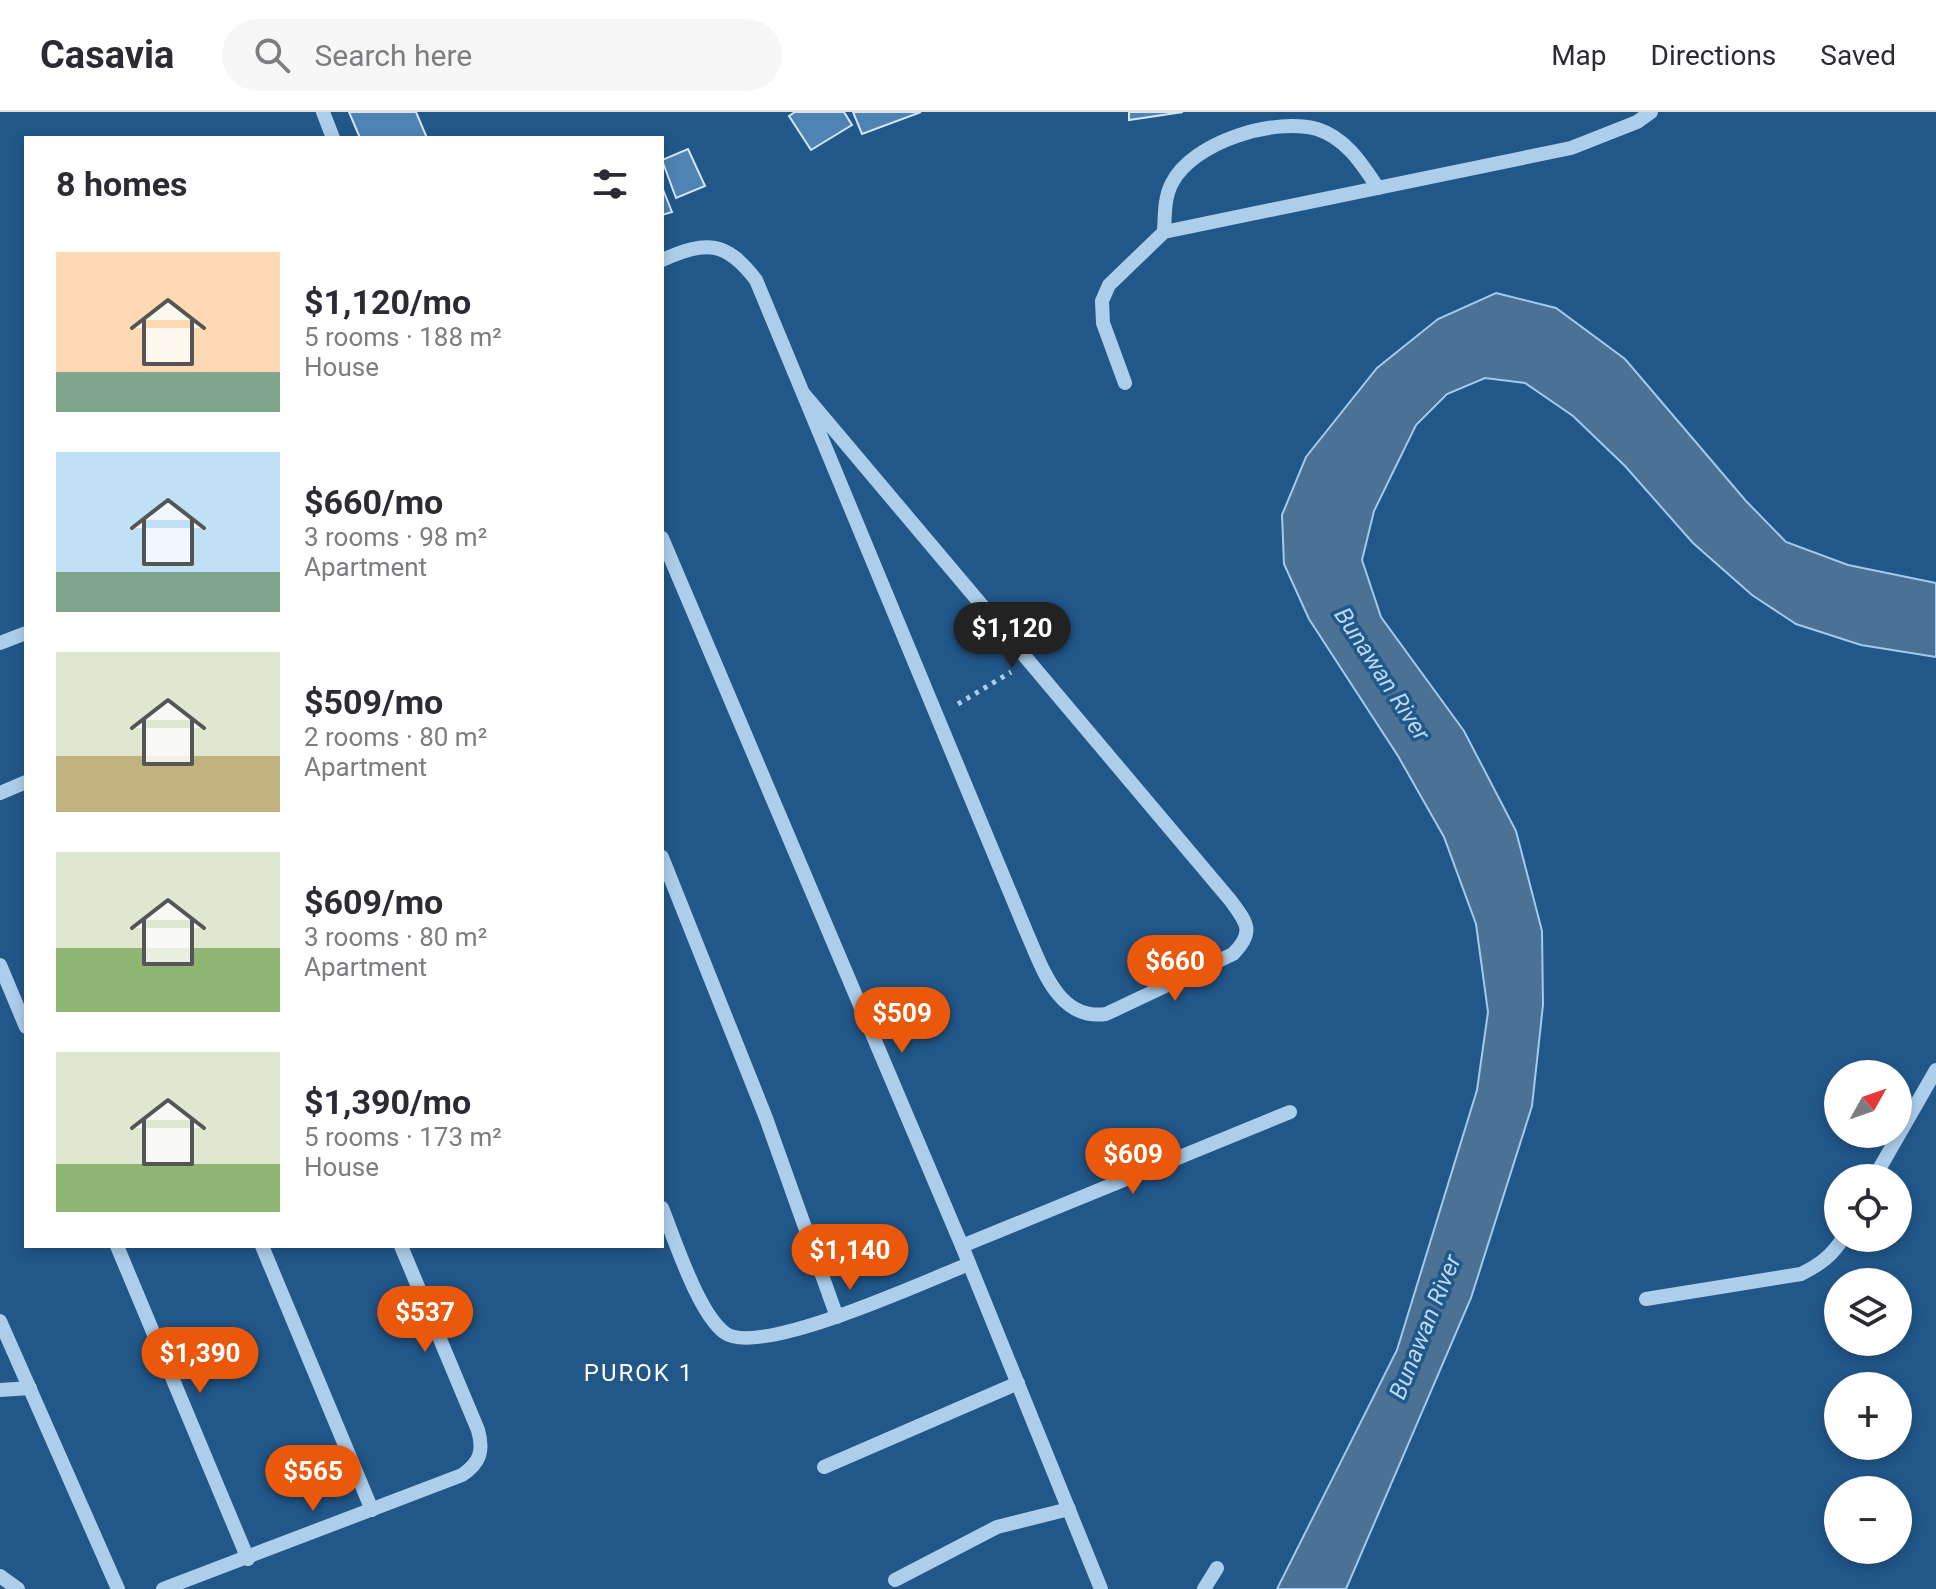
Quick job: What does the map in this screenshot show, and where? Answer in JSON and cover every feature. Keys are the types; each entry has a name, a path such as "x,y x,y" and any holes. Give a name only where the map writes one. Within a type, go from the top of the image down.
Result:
{"street":[{"path":"323,112 332,136"},
{"path":"1125,383 1103,323 1102,301 1109,285 1164,232 1571,148 1637,122 1651,112"},
{"path":"1164,232 1166,201 1173,182 1184,168 1202,153 1251,131 1286,126 1316,129 1343,143 1361,161 1378,188"},
{"path":"664,259 702,248 724,249 740,260 756,280 803,393 939,716 1042,967 1055,991 1073,1010 1090,1016 1106,1014 1233,954 1244,944 1248,932 1244,918 803,393"},
{"path":"664,543 962,1246 1101,1589"},
{"path":"0,643 24,634"},
{"path":"0,793 24,783"},
{"path":"664,862 766,1118 837,1317"},
{"path":"0,965 24,1022"},
{"path":"1882,1164 1936,1070"},
{"path":"962,1246 1290,1112"},
{"path":"664,1213 713,1321 727,1334 738,1338 762,1337 837,1317 969,1264"},
{"path":"118,1248 248,1559"},
{"path":"263,1248 372,1510"},
{"path":"163,1589 462,1475 479,1459 482,1444 402,1248"},
{"path":"1646,1299 1801,1274 1820,1265 1833,1252"},
{"path":"0,1321 118,1589"},
{"path":"824,1467 1018,1383"},
{"path":"0,1390 30,1388"},
{"path":"895,1580 997,1527 1069,1509"},
{"path":"1204,1589 1217,1568"},
{"path":"0,1576 18,1589"}],"path":[{"path":"939,716 1029,661"}],"water":[{"name":"Bunawan River","path":"1496,293 1556,308 1625,359 1746,501 1786,542 1848,565 1936,583 1936,657 1861,645 1796,624 1752,595 1693,543 1625,466 1573,416 1525,383 1485,378 1447,394 1416,425 1374,511 1362,560 1381,617 1464,731 1516,831 1542,931 1543,1005 1532,1106 1471,1298 1346,1589 1277,1589 1397,1350 1477,1090 1488,1012 1476,924 1444,837 1398,756 1309,619 1284,564 1282,515 1306,457 1377,368 1438,319"}],"building":[{"path":"349,112 416,112 426,136 359,136"},
{"path":"795,112 844,112 852,125 811,150 789,116"},
{"path":"853,112 921,112 862,134"},
{"path":"1129,112 1183,112 1129,120"},
{"path":"688,149 705,186 676,198 664,159"},
{"path":"664,192 672,212 664,214"}],"district":[{"name":"PUROK 1","path":"639,1373"}]}
